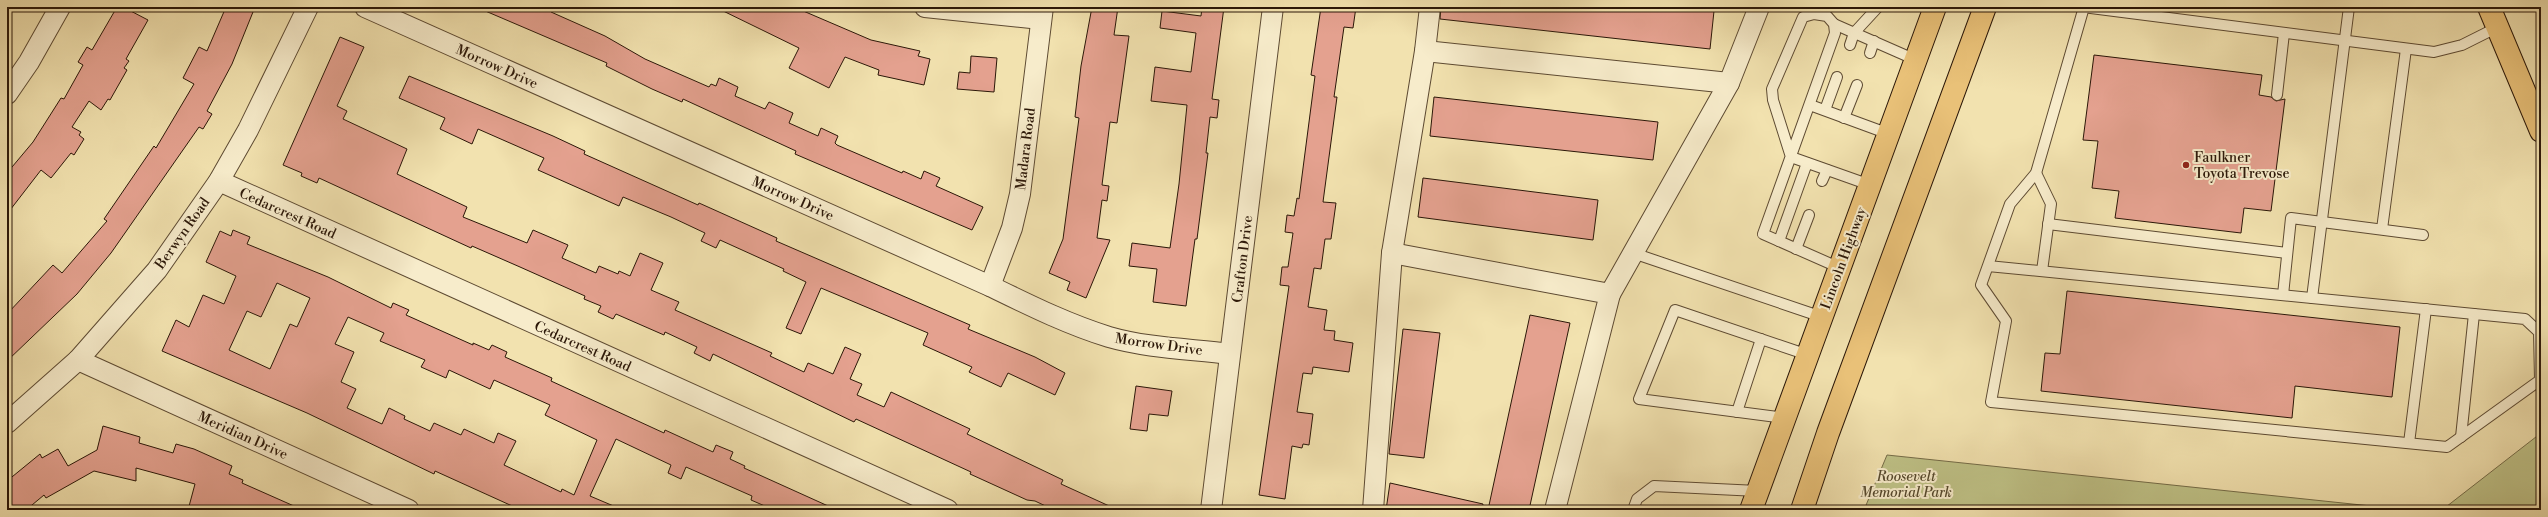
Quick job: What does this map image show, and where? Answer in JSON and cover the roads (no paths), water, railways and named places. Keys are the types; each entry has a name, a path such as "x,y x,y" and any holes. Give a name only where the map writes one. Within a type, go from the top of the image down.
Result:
{"main road":[{"name":"Lincoln Highway","path":"1754,500 1935,7"},
{"path":"1802,510 1831,425 1984,7"},
{"path":"2490,7 2541,131"}],"street":[{"path":"7,94 29,62 60,7"},
{"name":"Berwyn Road","path":"7,424 78,360 157,270 219,181 248,130 308,7"},
{"name":"Morrow Drive","path":"365,7 990,286 1061,321 1110,337 1135,343 1230,354"},
{"path":"925,7 1042,13"},
{"name":"Crafton Drive","path":"1211,510 1273,7"},
{"path":"1373,510 1392,253 1426,51 1430,7"},
{"path":"1554,510 1610,294 1729,83 1759,7"},
{"name":"Madara Road","path":"990,286 1012,228 1020,194 1042,13"},
{"path":"1426,51 1729,83"},
{"name":"Cedarcrest Road","path":"219,181 948,510"},
{"path":"1392,253 1610,294"},
{"name":"Meridian Drive","path":"78,360 409,510"}],"lane":[{"path":"1850,45 1854,32 1878,7"},
{"path":"1988,266 2525,319 2539,332 2540,380 2461,437 2446,446 1991,402 2006,321 1981,285 2010,204 2036,173 2084,7 2434,52 2462,45 2498,27"},
{"path":"2312,298 2347,41 2349,7"},
{"path":"1870,185 1792,157 1773,100 1772,89 1797,25 1803,17 1814,14 1827,16 1835,28 1854,32 1916,60"},
{"path":"1835,28 1792,157 1762,234 1840,268"},
{"path":"2277,95 2284,33"},
{"path":"1870,53 1874,41"},
{"path":"2382,229 2406,49"},
{"path":"1825,110 1837,78"},
{"path":"1844,118 1857,85"},
{"path":"1810,105 1889,134"},
{"path":"1779,241 1807,163"},
{"path":"1822,181 1827,170"},
{"path":"2036,173 2051,204 2042,271"},
{"path":"1796,249 1809,215"},
{"path":"2283,295 2291,218 2423,235"},
{"path":"2048,224 2287,253"},
{"path":"1633,253 1822,316"},
{"path":"2409,443 2426,309"},
{"path":"1785,418 1639,399 1675,310 1808,355"},
{"path":"2461,437 2474,314"},
{"path":"1737,412 1761,340"},
{"path":"1633,510 1637,499 1654,486 1754,500"}],"place":[{"name":"Faulkner Toyota Trevose","path":"2186,165"}],"park label":[{"name":"Roosevelt Memorial Park","path":"1906,484"}]}
